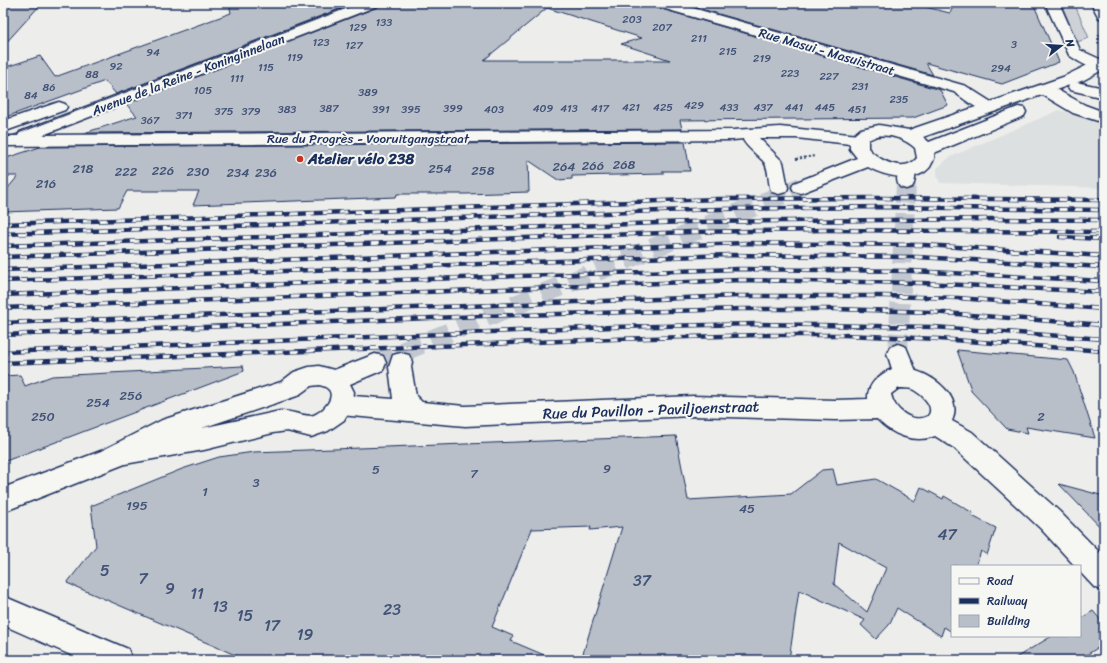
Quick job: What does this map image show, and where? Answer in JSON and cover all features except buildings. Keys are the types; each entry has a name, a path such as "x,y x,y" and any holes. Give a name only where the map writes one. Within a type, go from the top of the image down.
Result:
{"street":[{"name":"Avenue de la Reine - Koninginnelaan","path":"121,84 336,3"},
{"name":"Avenue de la Reine - Koninginnelaan","path":"6,138 372,3"},
{"name":"Rue Masui - Masuistraat","path":"660,3 960,89 990,116"},
{"path":"1052,3 1074,52 1081,57 1102,63"},
{"path":"1098,3 1104,14"},
{"path":"1050,92 1076,87 1098,73 1102,63"},
{"path":"925,150 990,116 1050,92 1102,63"},
{"path":"1076,87 1104,93"},
{"path":"1050,92 1079,109 1104,118"},
{"name":"Avenue de la Reine - Koninginnelaan","path":"6,138 75,101"},
{"path":"909,136 961,116 990,116"},
{"path":"801,187 862,149 864,135 879,130 899,132 919,142 925,150 926,159 920,167 907,177 894,170 880,166 862,149"},
{"name":"Rue du Progrès - Vooruitgangstraat","path":"6,138 733,135 753,131 818,135 862,149"},
{"name":"Rue du Progrès - Vooruitgangstraat","path":"733,135 751,140 862,149"},
{"path":"751,140 757,144 774,162 779,188"},
{"path":"898,352 907,378"},
{"path":"401,362 400,367 405,401 418,412"},
{"path":"335,380 375,363"},
{"path":"122,453 173,445 289,421 300,425 311,426 323,422 334,414 340,405 343,396 341,387 335,380 324,375 312,376 299,380 289,389 282,400 283,412 289,421"},
{"path":"895,378 907,378 919,382 930,389 939,398 942,408 942,418 936,425 924,430 908,428 894,420 883,409 879,399 880,389 886,382 895,378"},
{"path":"3,500 122,453 171,428 289,389"},
{"name":"Rue du Pavillon - Paviljoenstraat","path":"340,405 466,416 693,406 835,410 883,409"},
{"path":"936,425 963,440 1050,520 1104,577"},
{"path":"3,610 117,660"}],"path":[{"path":"794,159 821,155"}],"shaded area":[{"path":"1061,3 1074,3 1089,38 1077,42"},
{"path":"1059,110 1104,123 1104,188 940,183 937,176 937,168 950,157"}],"tunnel":[{"path":"898,353 906,183"},
{"path":"375,363 801,187"},
{"path":"776,197 779,188"},
{"path":"401,362 406,351"}],"tram line":[{"path":"3,139 360,3"}],"railway":[{"path":"3,224 718,199 876,198 1104,200"},
{"path":"3,234 719,209 882,207 1104,210"},
{"path":"3,246 689,222 992,219 1104,220"},
{"path":"3,257 691,232 826,230 1104,232"},
{"path":"1060,237 1104,239"},
{"path":"3,270 745,243 924,245 1104,256"},
{"path":"3,281 729,255 917,257 1104,267"},
{"path":"3,295 336,282 739,269 912,271 1104,281"},
{"path":"3,308 741,280 922,283 1104,292"},
{"path":"3,323 738,296 884,296 958,298 1104,309"},
{"path":"3,335 482,316 742,309 835,309 931,312 1104,325"},
{"path":"3,352 612,327 756,324 933,327 1104,339"},
{"path":"3,363 614,339 760,335 845,335 939,339 1104,351"}],"place":[{"name":"Atelier vélo 238","path":"300,159"}]}
